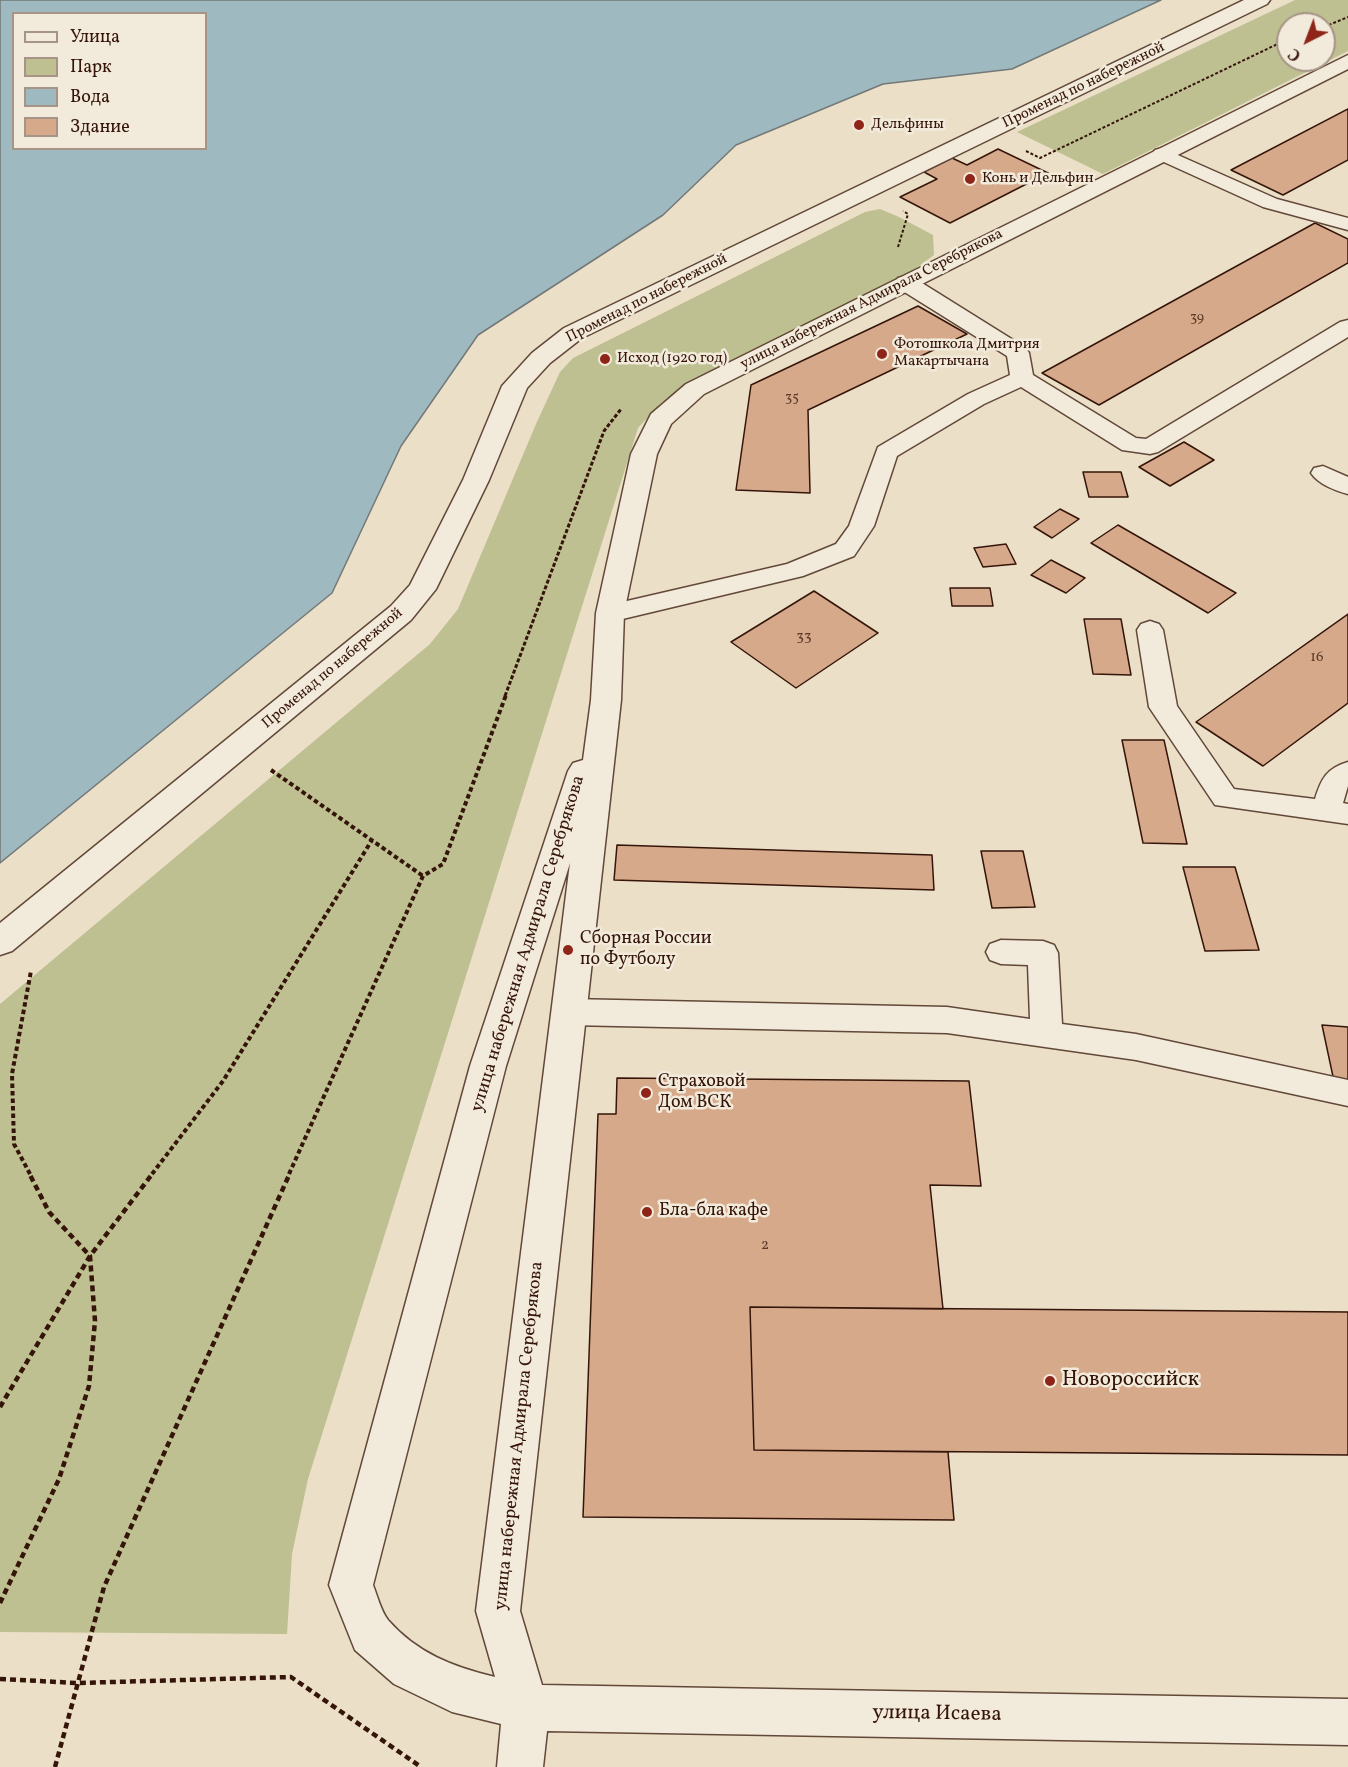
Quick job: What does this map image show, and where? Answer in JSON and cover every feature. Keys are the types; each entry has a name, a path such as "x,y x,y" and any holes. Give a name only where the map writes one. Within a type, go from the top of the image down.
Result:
{"street":[{"name":"Променад по набережной","path":"10,933 239,748 401,613 422,590 476,480 515,386 541,358 573,333 1260,0"},
{"name":"улица набережная Адмирала Серебрякова","path":"526,1708 498,1611 606,700 610,614 644,454 660,420 695,388 1348,61"},
{"name":"улица набережная Адмирала Серебрякова","path":"526,1708 452,1689 410,1668 371,1634 351,1585 488,1066 606,700"},
{"name":"улица Исаева","path":"526,1708 1348,1722"},
{"path":"520,1767 526,1708"}],"lane":[{"path":"1162,154 1270,204 1347,224"},
{"path":"906,283 1018,353 1022,378 1130,445 1150,447 1348,327"},
{"path":"610,614 794,570 845,550 861,526 886,452 976,399 1022,378"},
{"path":"1323,473 1348,487"},
{"path":"1150,630 1163,707 1225,798 1337,813 1334,782 1348,772"},
{"path":"1001,952 1043,953 1046,1034"},
{"path":"569,1012 947,1020 1136,1047 1348,1092"}],"path":[{"path":"987,133 1040,158 1276,43"},
{"path":"56,1767 104,1587 423,876 239,748"},
{"path":"0,1407 90,1256 223,1081 372,840"},
{"path":"0,1603 59,1479 89,1386 94,1321 90,1256 49,1212 15,1144 12,1074 36,939 10,933"},
{"path":"0,1679 77,1683 291,1677 421,1767"}],"green space":[{"path":"1295,0 1348,0 1348,51 1336,57 1336,12 1276,12 1276,72 1306,72 1103,174 1017,132"},
{"path":"880,209 933,235 934,255 911,272 695,380 662,402 638,428 308,1479 292,1554 287,1634 0,1632 0,1004 430,644 458,609 536,424 560,372 573,358 865,212"}],"water":[{"path":"0,0 1161,0 1012,69 883,84 736,145 663,215 478,335 401,446 332,593 0,863"}],"building":[{"path":"1348,109 1348,160 1283,195 1231,170"},
{"path":"998,149 1048,173 950,223 900,197 937,179 924,172 952,158 967,165"},
{"path":"1315,223 1348,239 1348,263 1099,405 1042,373"},
{"path":"918,306 967,334 808,410 810,493 736,490 751,385"},
{"path":"1184,442 1214,460 1170,486 1139,467"},
{"path":"1083,472 1121,472 1128,497 1089,497"},
{"path":"1060,509 1079,519 1052,538 1034,527"},
{"path":"1118,525 1236,593 1208,613 1091,543"},
{"path":"1006,544 1016,564 983,567 974,548"},
{"path":"1051,560 1085,578 1066,593 1031,575"},
{"path":"950,588 990,588 993,606 952,606"},
{"path":"814,591 878,633 796,688 731,642"},
{"path":"1348,614 1348,703 1263,766 1196,722"},
{"path":"1084,619 1121,619 1131,675 1093,674"},
{"path":"1122,740 1164,740 1187,844 1143,843"},
{"path":"617,845 932,855 934,890 614,880"},
{"path":"981,851 1023,851 1035,907 992,908"},
{"path":"1183,867 1235,867 1259,950 1205,951"},
{"path":"1322,1025 1348,1027 1348,1086 1335,1086"},
{"path":"617,1078 969,1081 981,1186 930,1185 943,1309 750,1307 754,1450 948,1452 954,1520 583,1517 598,1114 616,1114"},
{"name":"Новороссийск","path":"750,1307 1348,1312 1348,1455 754,1450"}],"place":[{"name":"Дельфины","path":"859,125"},
{"name":"Конь и Дельфин","path":"970,179"},
{"name":"Фотошкола Дмитрия Макартычана","path":"882,354"},
{"name":"Исход (1920 год)","path":"605,359"},
{"name":"Сборная России по Футболу","path":"568,950"},
{"name":"Страховой Дом ВСК","path":"646,1093"},
{"name":"Бла-бла кафе","path":"647,1212"},
{"name":"Новороссийск","path":"1050,1381"}]}
